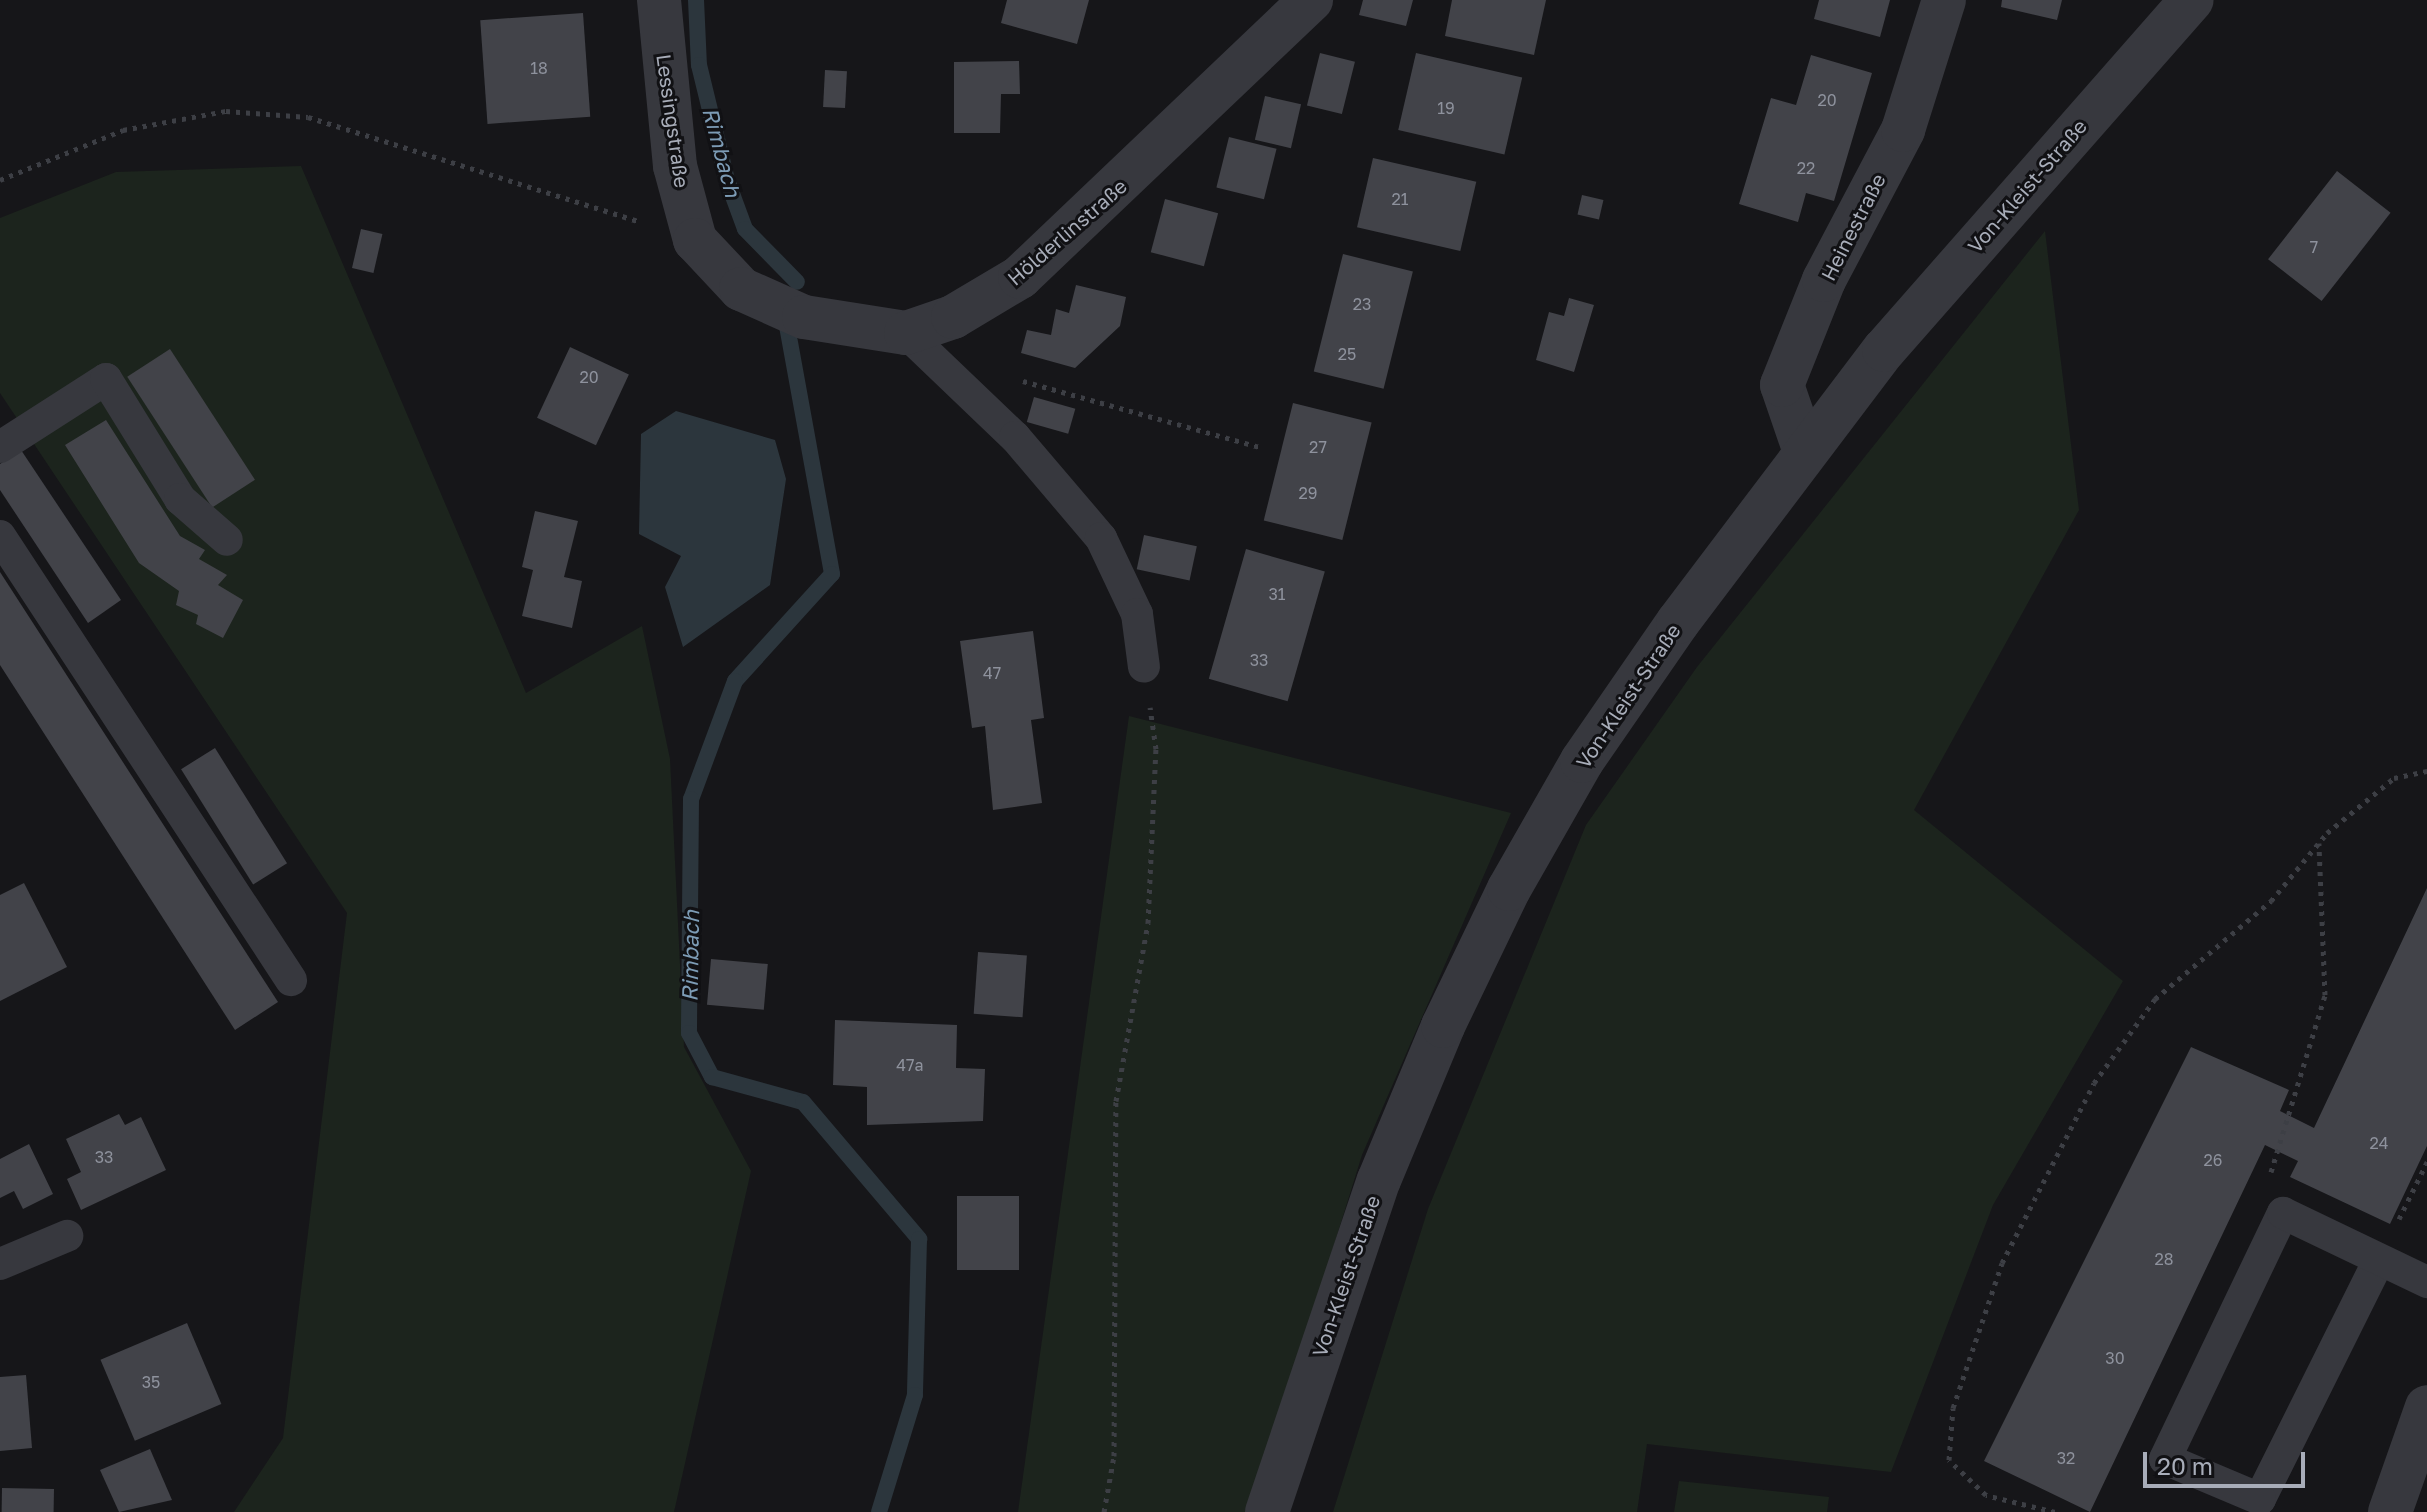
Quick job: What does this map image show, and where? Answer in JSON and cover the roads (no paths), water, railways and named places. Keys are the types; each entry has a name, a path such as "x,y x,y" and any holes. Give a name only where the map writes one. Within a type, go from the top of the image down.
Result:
{"street":[{"name":"Lessingstraße","path":"659,0 675,166 695,240"},
{"name":"Hölderlinstraße","path":"695,240 741,289 804,317 906,333 953,317 1020,277 1311,0"},
{"name":"Heinestraße","path":"1805,452 1782,385 1824,280 1903,130 1944,0"},
{"name":"Von-Kleist-Straße","path":"1267,1512 1379,1180 1509,889 1582,761 1805,452 1895,338 2191,0"},
{"path":"2390,1512 2427,1407"}],"lane":[{"path":"906,333 943,366 1101,538 1137,614 1144,667"},
{"path":"0,447 106,379 180,499 227,540"},
{"path":"0,536 291,980"},
{"path":"2379,1260 2260,1499 2165,1459 2283,1213 2427,1282"},
{"path":"0,1264 67,1236"}],"waterway":[{"name":"Rimbach","path":"696,0 699,65 727,180 745,229 797,282"},
{"name":"Rimbach","path":"787,326 832,574 735,681 691,799 689,1033 712,1077 803,1102 919,1239 915,1395 879,1512"}]}
